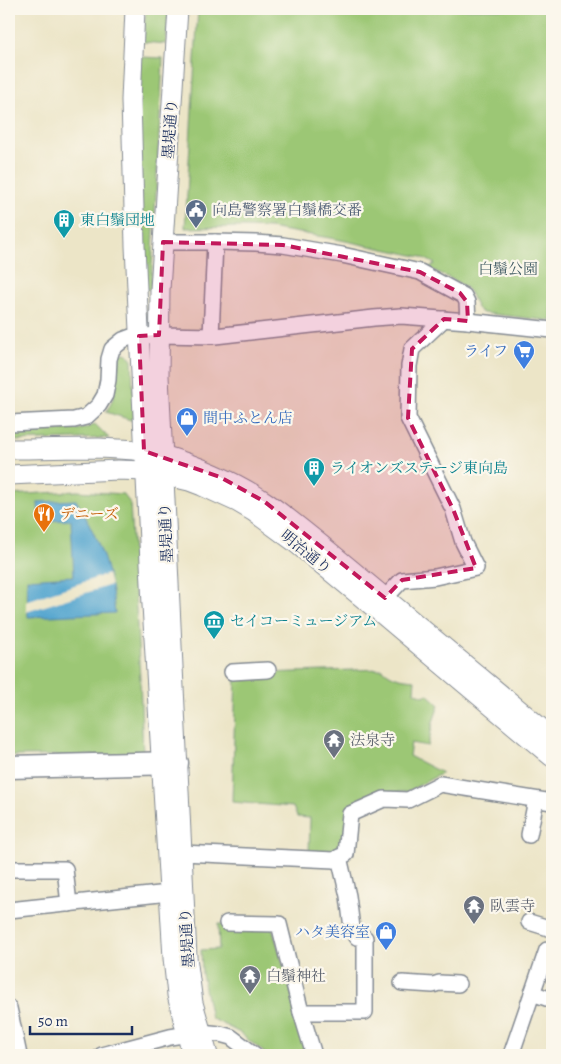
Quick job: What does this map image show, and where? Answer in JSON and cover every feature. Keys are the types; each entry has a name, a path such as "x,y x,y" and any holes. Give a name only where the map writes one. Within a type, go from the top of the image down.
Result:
{"highway":[{"path":"9,767 169,763"}],"main road":[{"name":"墨堤通り","path":"135,9 131,100 132,163 139,336 155,473 169,763 169,893 173,958 177,995 194,1033 208,1055"},
{"name":"墨堤通り","path":"153,453 159,376 163,242 178,9"},
{"name":"明治通り","path":"9,449 89,448 153,453 220,477 265,502 299,526 552,737"},
{"name":"明治通り","path":"9,475 118,470 155,473 202,486 237,502 274,526 552,756"},
{"name":"墨堤通り","path":"169,763 182,853 187,957 193,1003 194,1033 192,1055"}],"street":[{"path":"163,242 256,243 342,255 420,272 464,296 467,302 468,321"},
{"path":"211,336 215,242"},
{"path":"9,423 74,420 86,417 99,405 105,395 112,348 122,340 131,337 159,335 211,336 401,316 552,330"},
{"path":"385,598 402,580 435,577 476,568 463,542 453,509 408,418 409,366 412,349 444,319"},
{"path":"232,672 268,670"},
{"path":"182,853 334,860 346,854 350,814 384,799 408,800 440,784 552,802"},
{"path":"529,835 536,800"},
{"path":"301,1012 365,1012 365,938 357,937 352,928 348,896 339,857"},
{"path":"9,869 66,869 69,904"},
{"path":"9,910 169,893"},
{"path":"227,922 279,924 314,1055"},
{"path":"529,922 552,929"},
{"path":"511,1055 547,950 552,949"},
{"path":"402,983 458,984"},
{"path":"532,993 552,1000"},
{"path":"9,1008 10,1023 19,1055"},
{"path":"102,1055 118,1053 194,1033 220,1034 231,1037 255,1055"}],"highlighted area":[{"path":"163,242 283,245 420,272 460,293 467,302 468,321 444,319 412,349 408,418 453,509 476,568 402,580 385,598 265,502 220,477 144,451 139,336 159,335"}],"green space":[{"path":"146,9 169,9 166,44 143,42"},
{"name":"白鬚公園","path":"198,9 552,9 552,321 483,313 477,308 472,296 464,286 429,268 435,264 422,257 336,239 269,228 185,228"},
{"path":"140,57 163,58 151,289 145,289 138,114"},
{"path":"123,353 128,354 132,359 134,421 106,412 113,399 117,359"},
{"path":"95,424 109,438 9,441 9,432 82,429"},
{"path":"77,491 123,494 130,503 143,755 9,756 9,495"},
{"path":"383,669 394,676 415,680 414,692 424,696 427,694 439,705 428,746 411,743 409,756 442,773 407,792 379,792 367,801 340,847 331,856 309,853 310,818 297,817 293,807 232,802 236,674"},
{"name":"白鬚神社","path":"218,924 272,927 310,1055 267,1055 240,1033 211,1018 202,974 201,950 219,949"}],"water":[{"path":"76,500 97,541 107,568 115,613 28,617 27,579 74,576 71,520 39,521 38,502"}],"pier":[{"path":"108,574 111,585 26,612 26,601"}],"place":[{"name":"向島警察署白鬚橋交番","path":"196,229"},
{"name":"東白鬚団地","path":"64,239"},
{"name":"ライフ","path":"524,370"},
{"name":"間中ふとん店","path":"187,437"},
{"name":"ライオンズステージ東向島","path":"314,487"},
{"name":"デニーズ","path":"44,533"},
{"name":"セイコーミュージアム","path":"214,640"},
{"name":"法泉寺","path":"334,759"},
{"name":"臥雲寺","path":"474,925"},
{"name":"ハタ美容室","path":"386,951"},
{"name":"白鬚神社","path":"250,995"}]}
